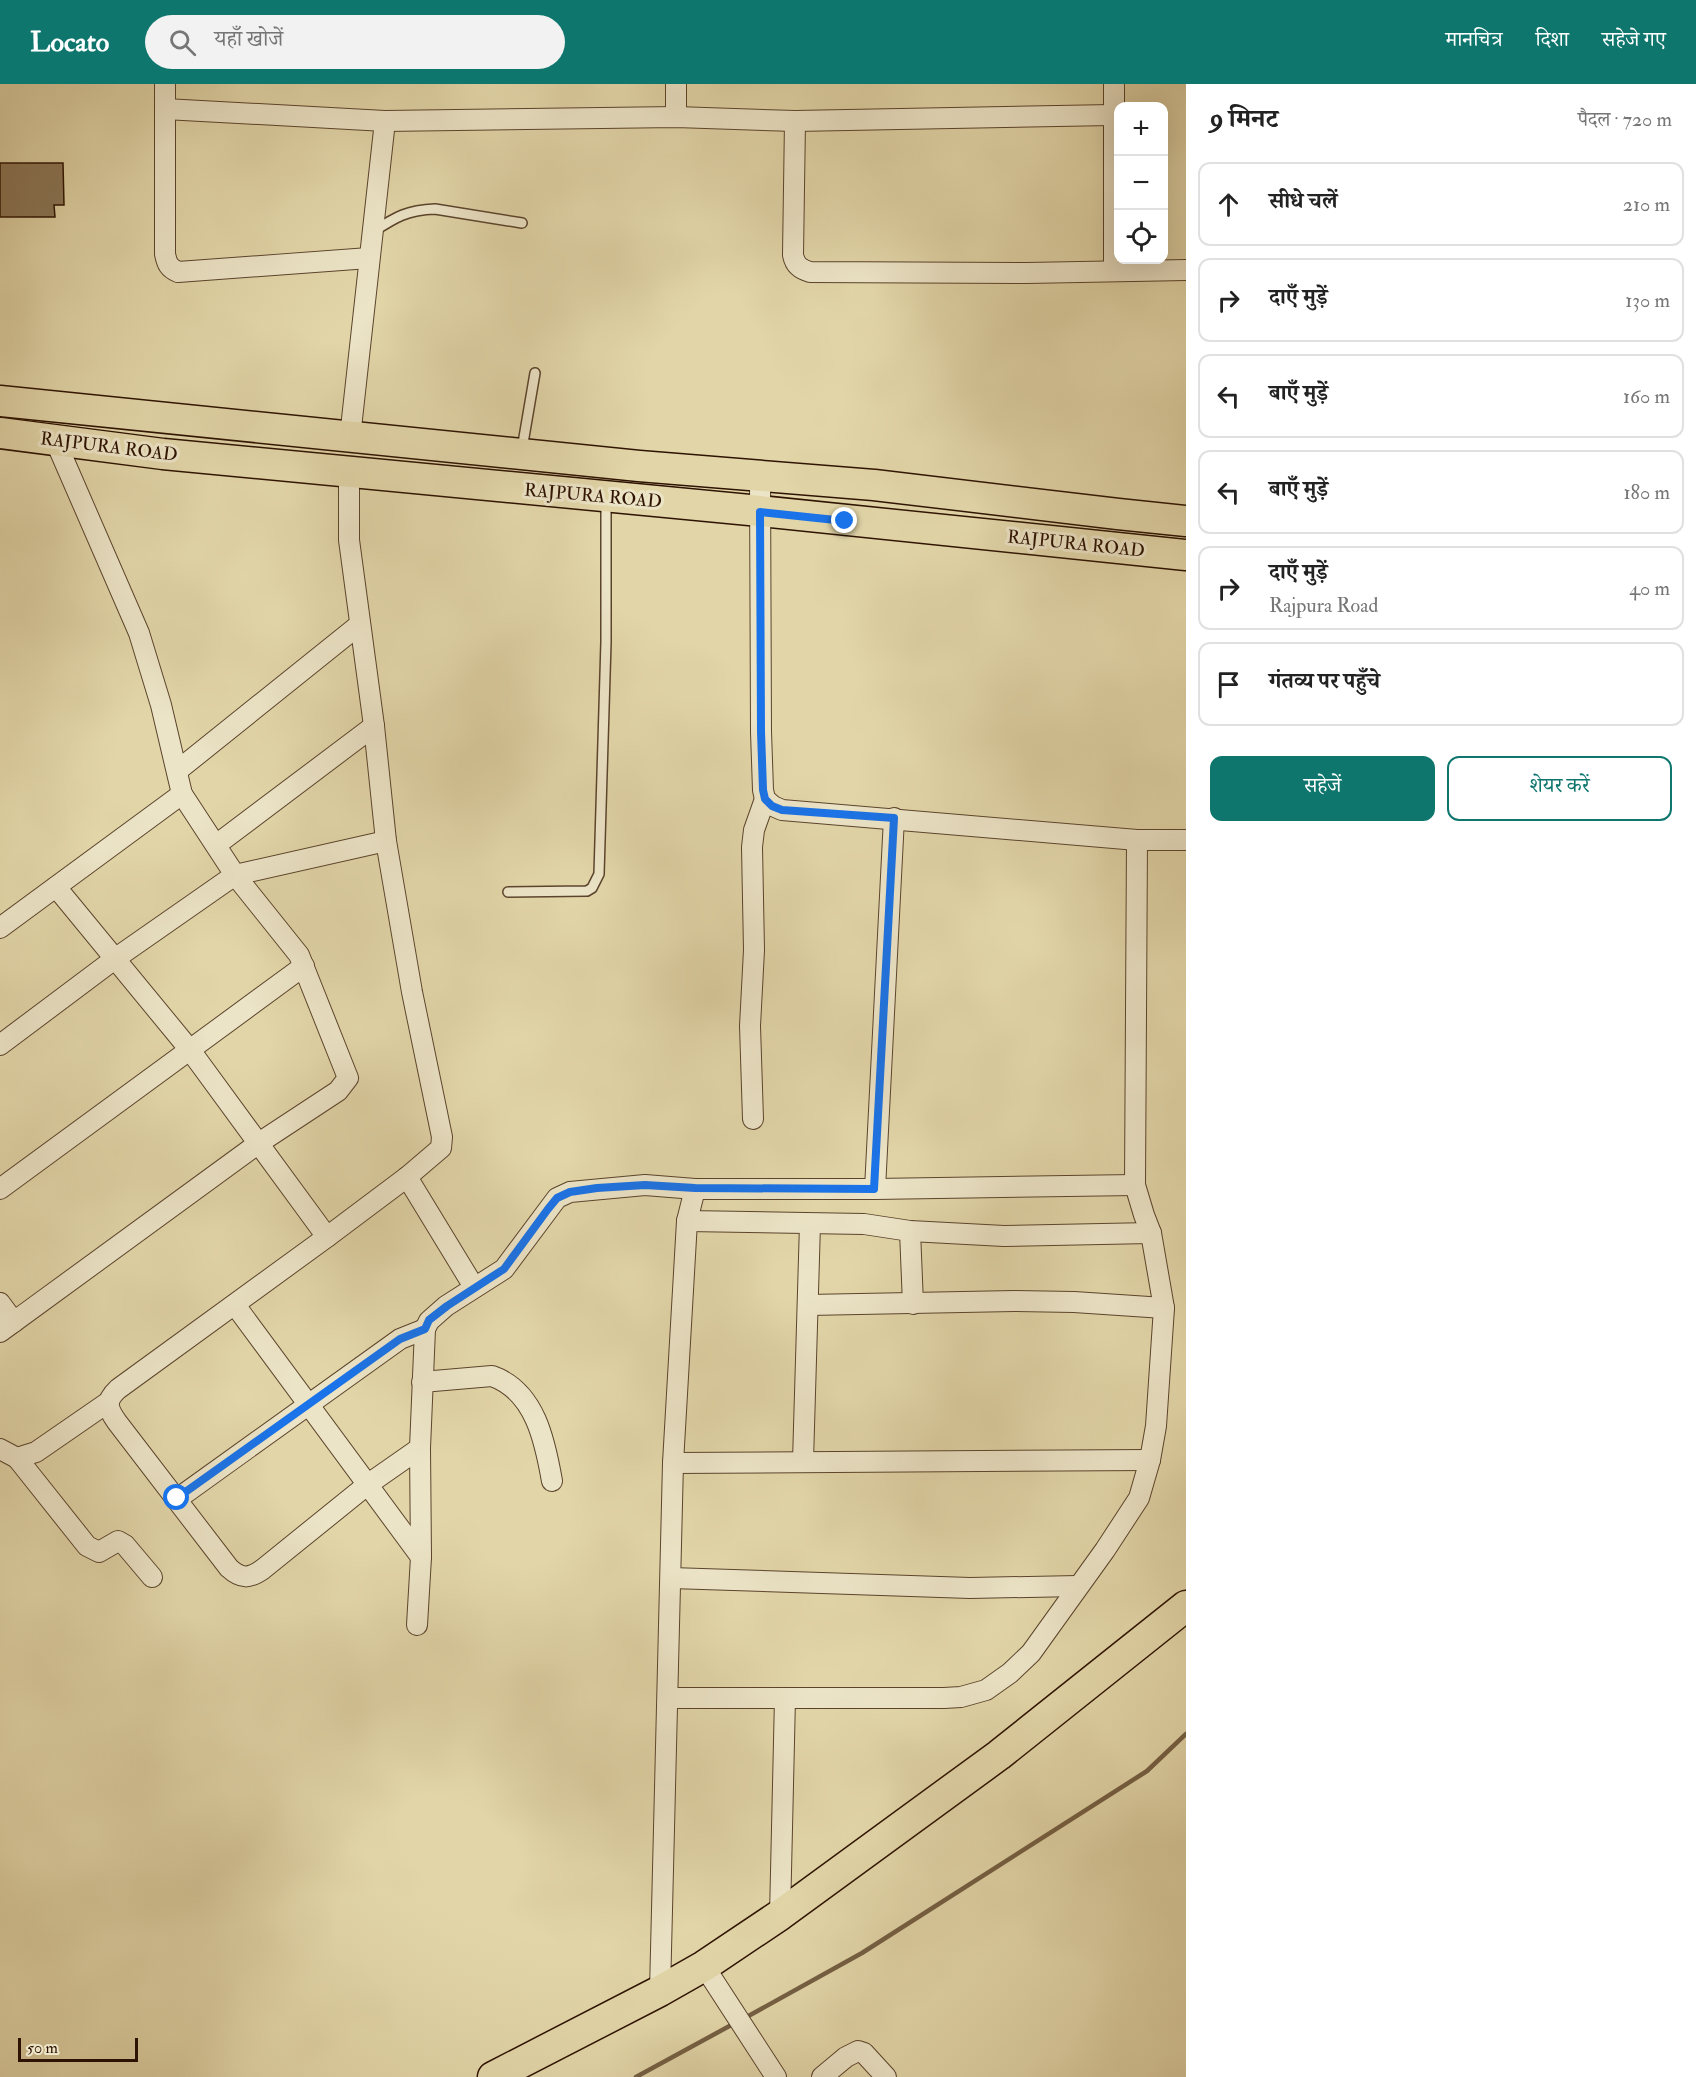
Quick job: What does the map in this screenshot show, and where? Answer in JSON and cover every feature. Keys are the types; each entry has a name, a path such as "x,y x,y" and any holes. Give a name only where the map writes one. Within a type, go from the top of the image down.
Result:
{"main road":[{"name":"RAJPURA ROAD","path":"0,401 521,454 874,485 1186,521"},
{"name":"RAJPURA ROAD","path":"0,433 163,454 1186,555"},
{"path":"493,2077 660,1991 709,1973 780,1915 999,1755 1186,1606"}],"street":[{"path":"165,84 165,254 170,268 178,272 369,258"},
{"path":"676,84 676,117"},
{"path":"1114,84 1112,115 1114,271"},
{"path":"165,109 385,121 676,117 795,122 1112,115"},
{"path":"350,437 385,121"},
{"path":"795,122 793,255 801,269 822,272 1027,273 1186,270"},
{"path":"0,1303 7,1327 259,1143 338,1091 348,1078 299,955 236,875 182,794 158,694 139,633 55,440"},
{"path":"8,1453 36,1452 107,1403 118,1389 327,1238 441,1148 442,1137 412,992 386,841 374,726 349,540 350,473"},
{"path":"753,1119 750,1026 754,950 752,847 754,830 765,799 761,732 760,476"},
{"path":"177,771 359,625"},
{"path":"216,845 374,726"},
{"path":"0,928 182,794"},
{"path":"765,799 772,806 782,810 1137,840 1186,840"},
{"path":"874,1189 894,818"},
{"path":"668,1698 944,1698 961,1697 986,1690 1010,1673 1043,1639 1139,1498 1150,1460 1156,1426 1164,1308 1152,1233 1143,1215 1135,1185 1137,840"},
{"path":"0,1045 116,958 236,875 386,841"},
{"path":"56,887 190,1050 327,1238"},
{"path":"0,1189 304,966"},
{"path":"407,1177 474,1287"},
{"path":"417,1624 421,1557 420,1448 425,1329 429,1320 474,1287 504,1269 557,1198 570,1192 597,1188 645,1185 695,1188 874,1189 1135,1185"},
{"path":"660,1991 673,1463 687,1221 695,1188"},
{"path":"687,1221 864,1224 910,1231 1004,1236 1152,1233"},
{"path":"803,1461 810,1224"},
{"path":"910,1231 914,1304"},
{"path":"808,1305 1014,1301 1164,1308"},
{"path":"235,1305 421,1557"},
{"path":"177,1498 400,1339 425,1329"},
{"path":"422,1382 492,1376 502,1380 521,1396 537,1422 546,1444 552,1481"},
{"path":"107,1403 108,1410 229,1568 245,1578 254,1576 367,1485 420,1448"},
{"path":"8,1453 87,1546 99,1552 118,1541 125,1545 152,1577"},
{"path":"673,1463 1150,1460"},
{"path":"671,1578 970,1588 1078,1586"},
{"path":"780,1915 785,1698"},
{"path":"709,1973 777,2077"},
{"path":"822,2077 846,2057 858,2051 864,2053 886,2077"}],"lane":[{"path":"372,233 398,216 411,211 435,209 522,224"},
{"path":"521,454 535,373"},
{"path":"508,892 587,891 592,888 599,874 606,642 606,498"}],"building":[{"path":"0,163 63,163 64,205 54,205 55,217 0,217"}],"waterway":[{"path":"743,2019 862,1953 1147,1771 1186,1734"},
{"path":"636,2077 735,2023"}],"route":[{"path":"177,1498 400,1339 425,1329 429,1320 447,1306 504,1269 557,1198 570,1192 645,1185 695,1188 874,1189 894,818 782,810 772,806 765,799 763,790 760,512 845,521"}]}
